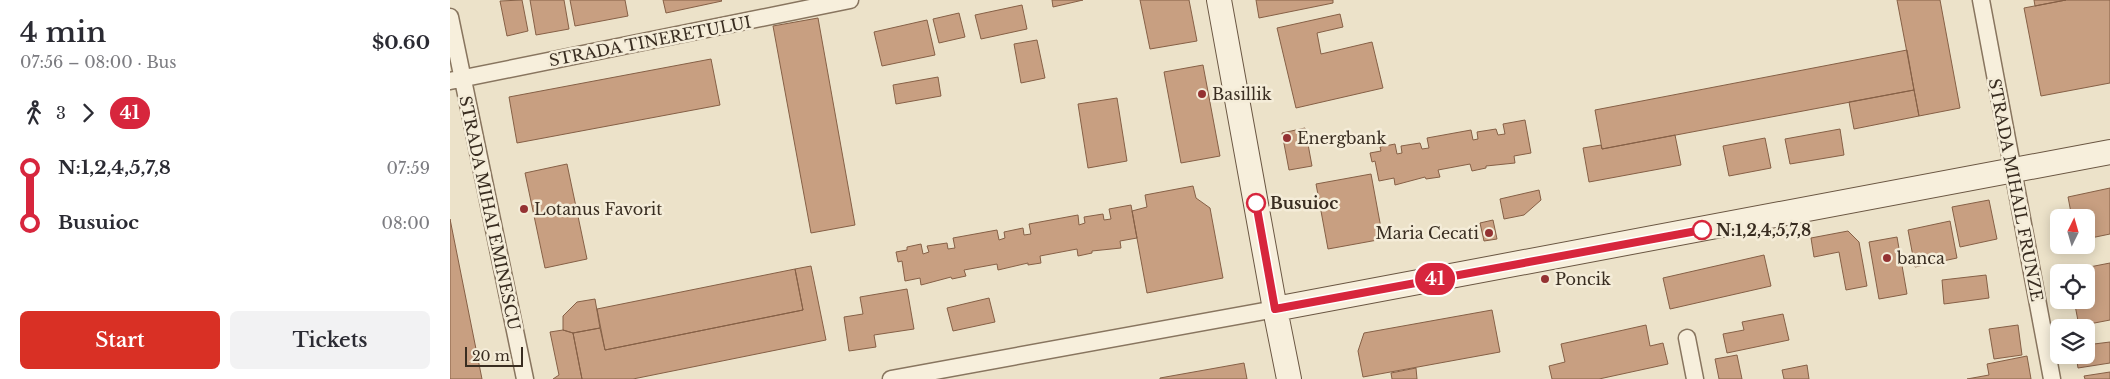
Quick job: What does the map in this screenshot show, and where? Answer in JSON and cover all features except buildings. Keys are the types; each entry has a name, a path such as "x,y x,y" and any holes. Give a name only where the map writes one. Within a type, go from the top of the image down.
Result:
{"main road":[{"path":"1219,0 1275,309 1290,379"},
{"path":"1275,309 2013,172 2110,152"}],"street":[{"name":"STRADA TINERETULUI","path":"456,80 830,2 850,0"},
{"name":"STRADA MIHAIL FRUNZE","path":"1981,0 2052,379"},
{"name":"STRADA MIHAI EMINESCU","path":"450,17 456,80 525,379"},
{"path":"891,379 1275,309"},
{"path":"1687,338 1695,379"}],"bus line":[{"name":"41","path":"1256,203 1275,309 1702,230"}],"place":[{"name":"Basillik","path":"1202,94"},
{"name":"Energbank","path":"1287,138"},
{"name":"Busuioc","path":"1256,203"},
{"name":"Lotanus Favorit","path":"524,209"},
{"name":"N:1,2,4,5,7,8","path":"1702,230"},
{"name":"Maria Cecati","path":"1489,233"},
{"name":"banca","path":"1887,258"},
{"name":"Poncik","path":"1545,279"}]}
